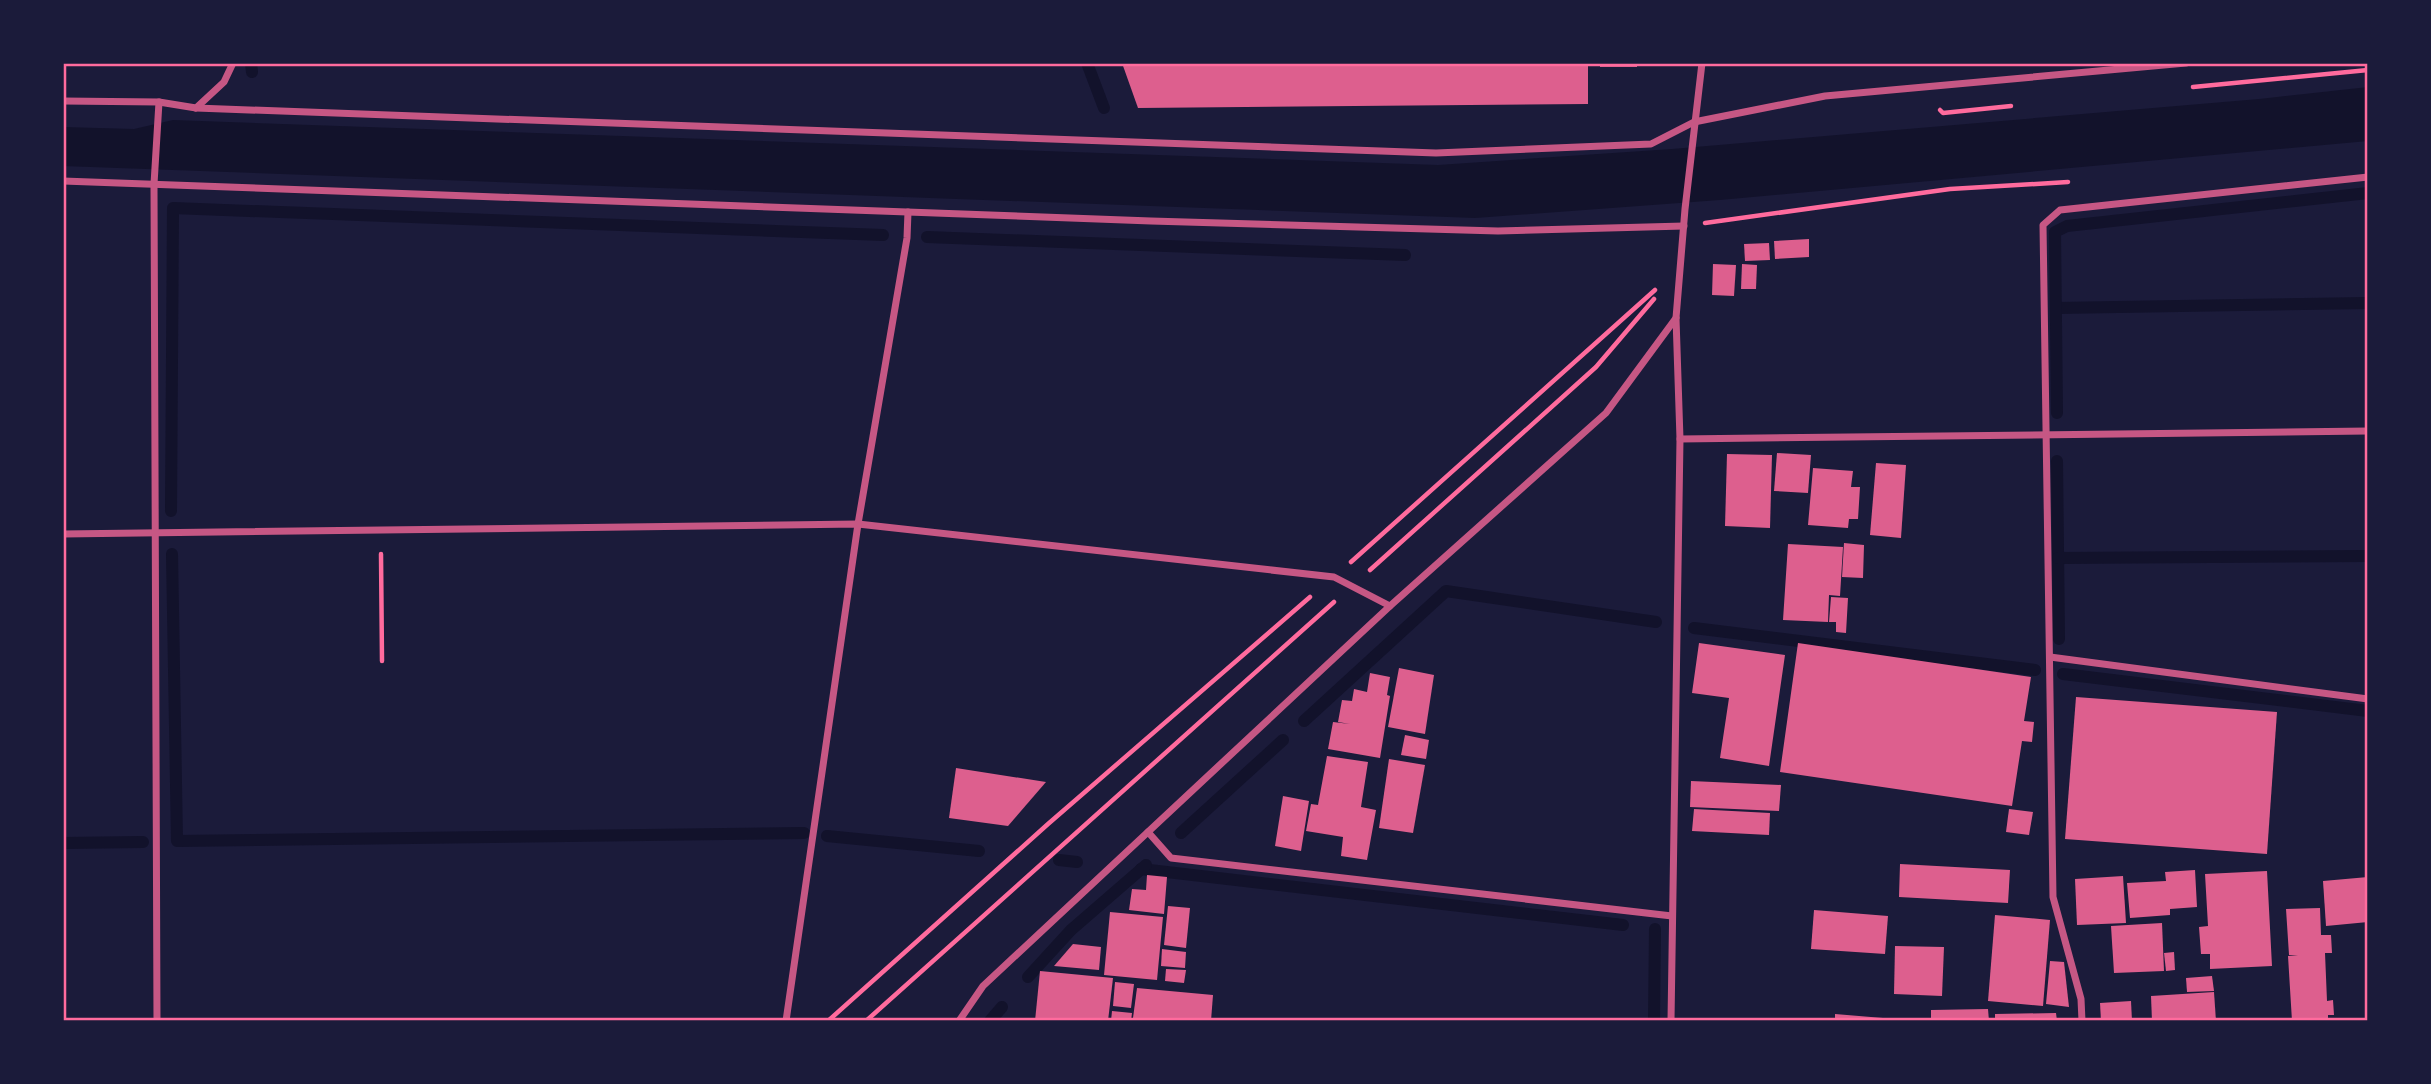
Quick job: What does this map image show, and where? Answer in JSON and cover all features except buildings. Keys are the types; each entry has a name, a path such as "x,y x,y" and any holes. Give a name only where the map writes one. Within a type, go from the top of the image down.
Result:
{"street":[{"path":"195,108 224,82 233,63"},
{"path":"1671,1021 1680,439 1676,317 1702,63"},
{"path":"63,101 159,102 195,108 1436,153 1651,144 1694,122 1825,96 2186,63"},
{"path":"157,1021 155,182 159,102"},
{"path":"2082,1021 2081,999 2053,897 2043,225 2060,210 2368,177"},
{"path":"63,181 155,182 908,212 1498,231 1684,226"},
{"path":"786,1021 858,524 907,238 908,212"},
{"path":"959,1021 983,986 1390,606 1606,413 1676,317"},
{"path":"1680,439 2368,431"},
{"path":"63,534 858,524 1334,577 1390,606"},
{"path":"2050,657 2368,699"},
{"path":"1148,832 1171,858 1672,916"}],"path":[{"path":"1684,226 1951,189 2076,182"},
{"path":"828,1021 1048,824 1334,577 1679,269"},
{"path":"866,1021 1596,367 1679,269"},
{"path":"380,530 382,662"}],"shaded area":[{"path":"2368,87 2368,141 1720,200 1475,218 63,166 63,127 134,129 173,120 1438,165 1672,149 2259,99"}],"waterway":[{"path":"251,63 252,72"},
{"path":"1087,63 1104,108"},
{"path":"2057,413 2055,232 2067,226 2368,193"},
{"path":"171,511 173,208 883,235"},
{"path":"927,237 1405,255"},
{"path":"2056,308 2368,303"},
{"path":"2057,461 2059,639"},
{"path":"172,554 177,841 804,833"},
{"path":"2058,558 2368,556"},
{"path":"1304,721 1446,591 1656,622"},
{"path":"1694,628 2035,670"},
{"path":"2063,674 2368,711"},
{"path":"1181,833 1283,740"},
{"path":"827,836 979,851"},
{"path":"63,843 143,842"},
{"path":"1059,860 1077,862"},
{"path":"1028,977 1071,930 1146,865"},
{"path":"1141,869 1623,925"},
{"path":"1654,1021 1655,929"},
{"path":"990,1021 1002,1007"}]}
